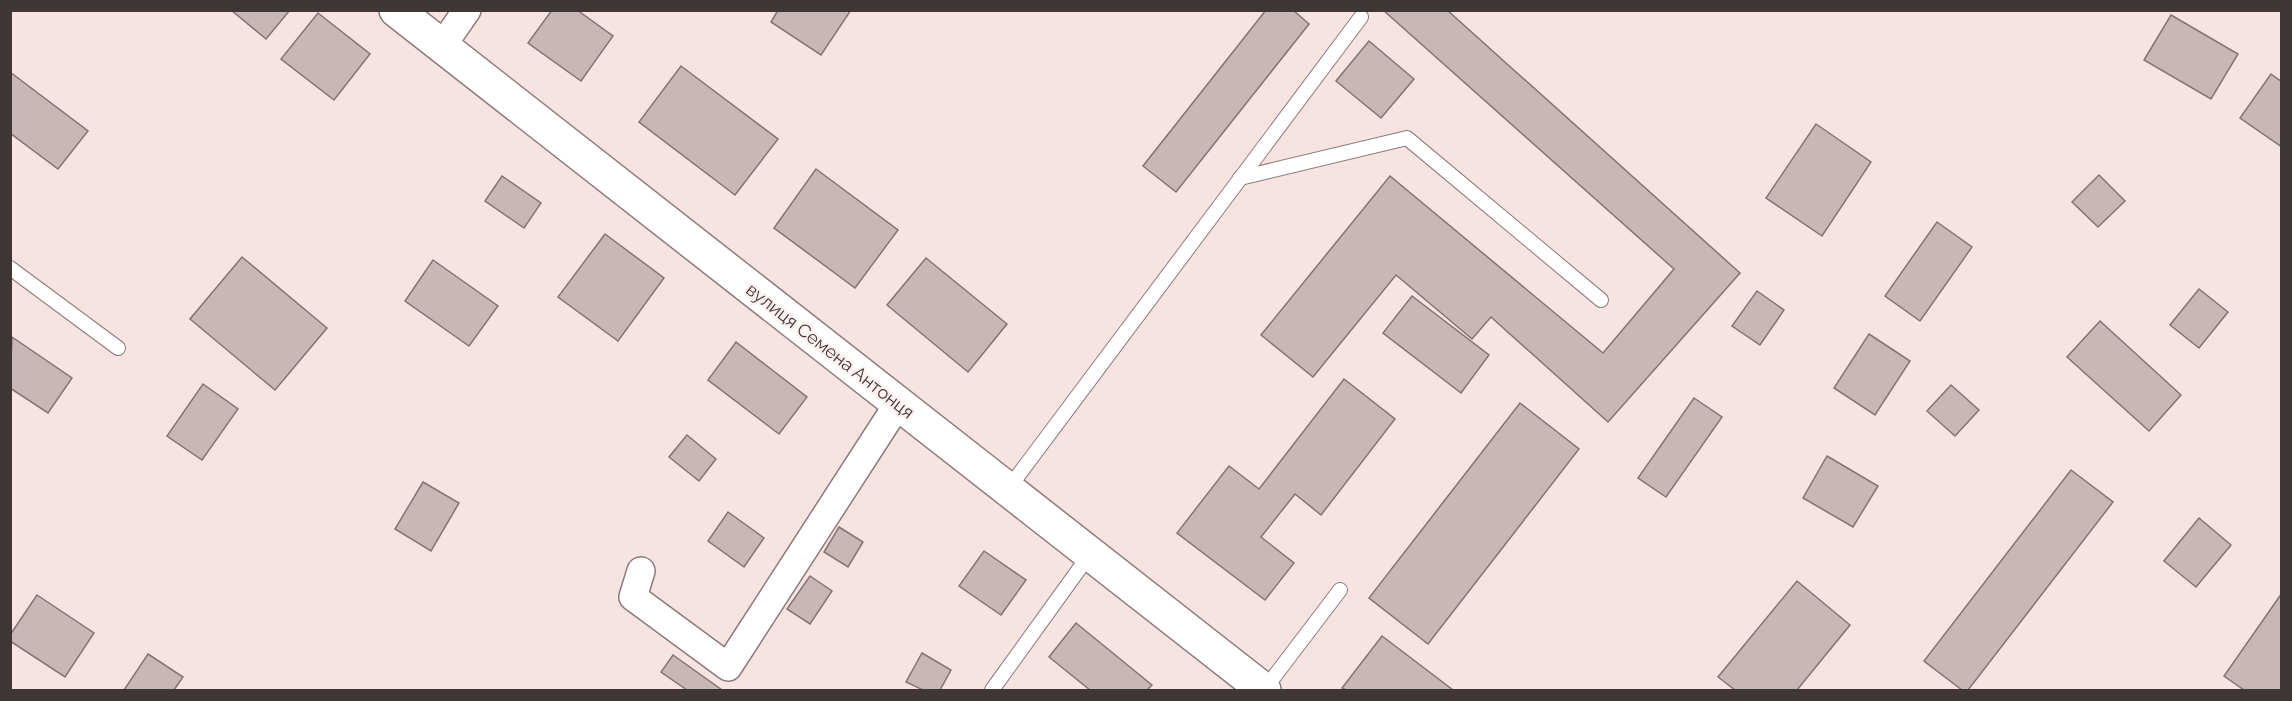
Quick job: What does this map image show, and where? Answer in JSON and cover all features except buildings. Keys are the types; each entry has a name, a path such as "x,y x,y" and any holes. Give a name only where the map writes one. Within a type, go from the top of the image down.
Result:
{"street":[{"name":"вулиця Семена Антонця","path":"396,10 1264,690"},
{"path":"441,46 466,10"},
{"path":"642,571 633,597 728,667 898,404"}],"lane":[{"path":"1008,489 1360,17"},
{"path":"1240,178 1407,138 1600,300"},
{"path":"10,268 118,348"},
{"path":"992,690 1090,554"},
{"path":"1264,690 1340,590"}]}
